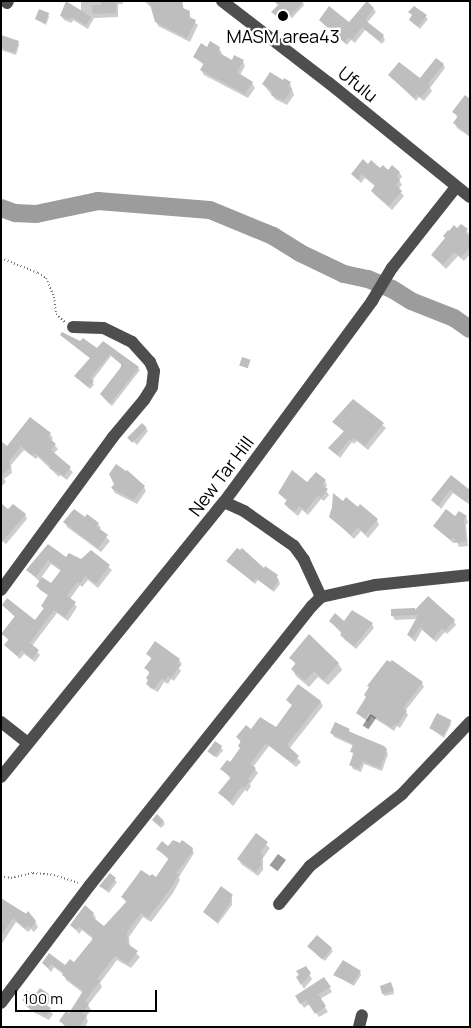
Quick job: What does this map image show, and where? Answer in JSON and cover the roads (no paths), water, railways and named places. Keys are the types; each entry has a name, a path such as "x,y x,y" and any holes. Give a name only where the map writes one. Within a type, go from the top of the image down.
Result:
{"street":[{"name":"Ufulu","path":"222,1 470,197"},
{"name":"New Tar Hill","path":"1,777 224,502 372,300 392,268 456,187"},
{"path":"1,590 152,387 154,371 150,362 132,342 103,328 73,327"},
{"path":"224,502 244,511 294,546 304,560 321,597"},
{"path":"1,1003 90,885 321,597 375,585 470,575"},
{"path":"1,722 28,743"},
{"path":"279,904 310,866 402,794 470,722"}],"waterway":[{"path":"1,208 15,213 36,214 98,201 210,210 273,236 300,253 344,274 368,279 392,289 411,301 454,318 470,329"}],"place":[{"name":"MASM area43","path":"283,16"}]}
